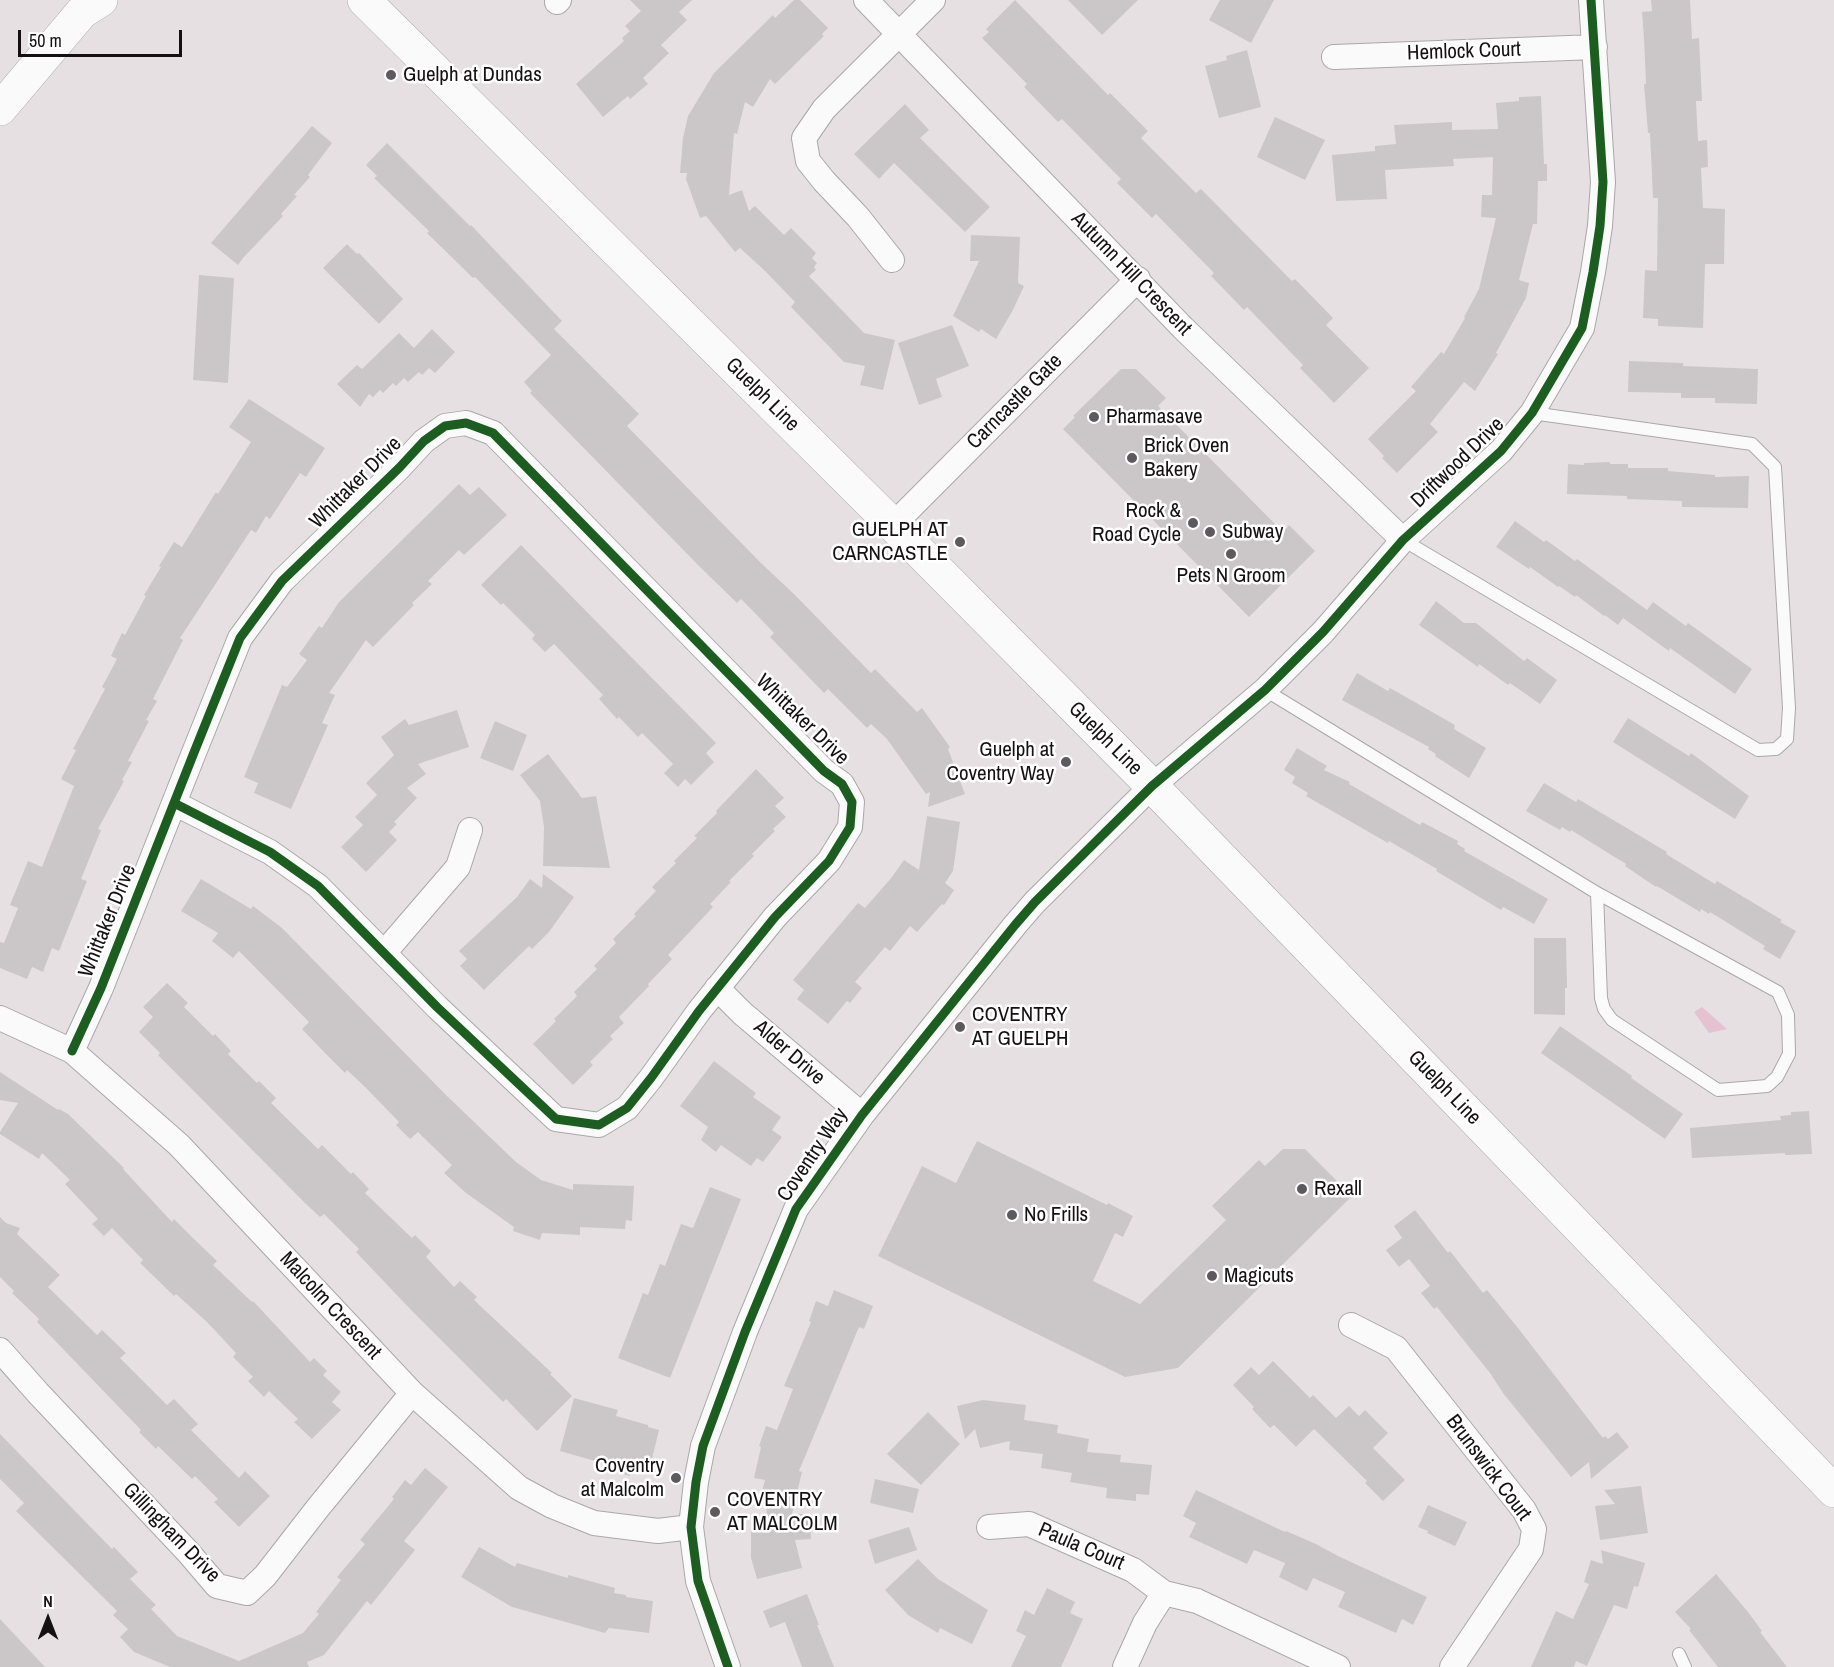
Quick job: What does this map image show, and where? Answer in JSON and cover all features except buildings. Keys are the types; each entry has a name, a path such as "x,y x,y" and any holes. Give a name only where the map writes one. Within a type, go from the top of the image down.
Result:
{"main road":[{"name":"Guelph Line","path":"364,0 893,525 1152,786 1834,1491"},
{"path":"0,109 90,4"}],"street":[{"name":"Autumn Hill Crescent","path":"866,0 1183,328 1403,540"},
{"path":"892,260 858,217 808,161 804,138 824,108 933,0"},
{"name":"Driftwood Drive","path":"1152,786 1265,690 1323,632 1403,540 1501,451 1532,413 1582,328 1600,226 1603,182 1591,0"},
{"name":"Hemlock Court","path":"1334,57 1595,47"},
{"name":"Carncastle Gate","path":"893,525 1138,279"},
{"name":"Whittaker Drive","path":"72,1050 101,988 174,803 240,638 282,581 424,441 445,426 466,423 493,433 824,771 842,784 852,802 850,827 829,861 775,917 699,1011 627,1108 599,1125 556,1119 437,1007 318,886 270,852 174,803"},
{"name":"Coventry Way","path":"728,1667 698,1581 691,1527 703,1446 745,1332 796,1209 862,1115 1015,925 1152,786"},
{"path":"384,952 458,867 470,830"},
{"name":"Alder Drive","path":"717,988 742,1013 862,1115"},
{"name":"Malcolm Crescent","path":"0,1018 72,1050 179,1145 412,1393 519,1488 552,1506 594,1523 658,1531 691,1527"},
{"name":"Brunswick Court","path":"1351,1325 1396,1348 1524,1510 1534,1529 1531,1549 1452,1667"},
{"name":"Gillingham Drive","path":"0,1350 218,1586 247,1593 265,1576 412,1393"},
{"name":"Paula Court","path":"989,1527 1029,1524 1133,1570 1164,1593"},
{"path":"1125,1667 1145,1623 1164,1593 1197,1601 1338,1667"}],"lane":[{"path":"1403,540 1758,750 1776,749 1787,739 1790,708 1775,467 1752,444 1532,413"},
{"path":"1265,690 1597,893 1778,992 1788,1015 1790,1054 1777,1077 1767,1086 1718,1090 1612,1020 1604,1009 1601,998 1597,893"},
{"path":"1679,1654 1685,1667"}],"shaded area":[{"path":"1702,1007 1727,1029 1709,1033 1694,1012"}],"cycle path":[{"path":"728,1667 698,1581 691,1527 696,1482 703,1446 745,1332 796,1209 862,1115 1035,902 1152,786 1265,690 1323,632 1403,540 1501,451 1532,413 1582,328 1600,226 1603,182 1591,0"},
{"path":"72,1051 101,988 174,803 193,755 240,638 282,581 424,441 445,426 466,423 493,433 824,771 842,784 852,802 850,827 829,861 775,917 699,1011 627,1108 599,1125 556,1119 437,1007 318,886 270,852 174,803"}],"place":[{"name":"Guelph at Dundas","path":"391,75"},
{"name":"Pharmasave","path":"1094,417"},
{"name":"Brick Oven Bakery","path":"1132,458"},
{"name":"Rock & Road Cycle","path":"1193,523"},
{"name":"Subway","path":"1210,532"},
{"name":"GUELPH AT CARNCASTLE","path":"960,542"},
{"name":"Pets N Groom","path":"1231,554"},
{"name":"Guelph at Coventry Way","path":"1066,762"},
{"name":"COVENTRY AT GUELPH","path":"960,1027"},
{"name":"Rexall","path":"1302,1189"},
{"name":"No Frills","path":"1012,1215"},
{"name":"Magicuts","path":"1212,1276"},
{"name":"Coventry at Malcolm","path":"676,1478"},
{"name":"COVENTRY AT MALCOLM","path":"715,1512"}]}
